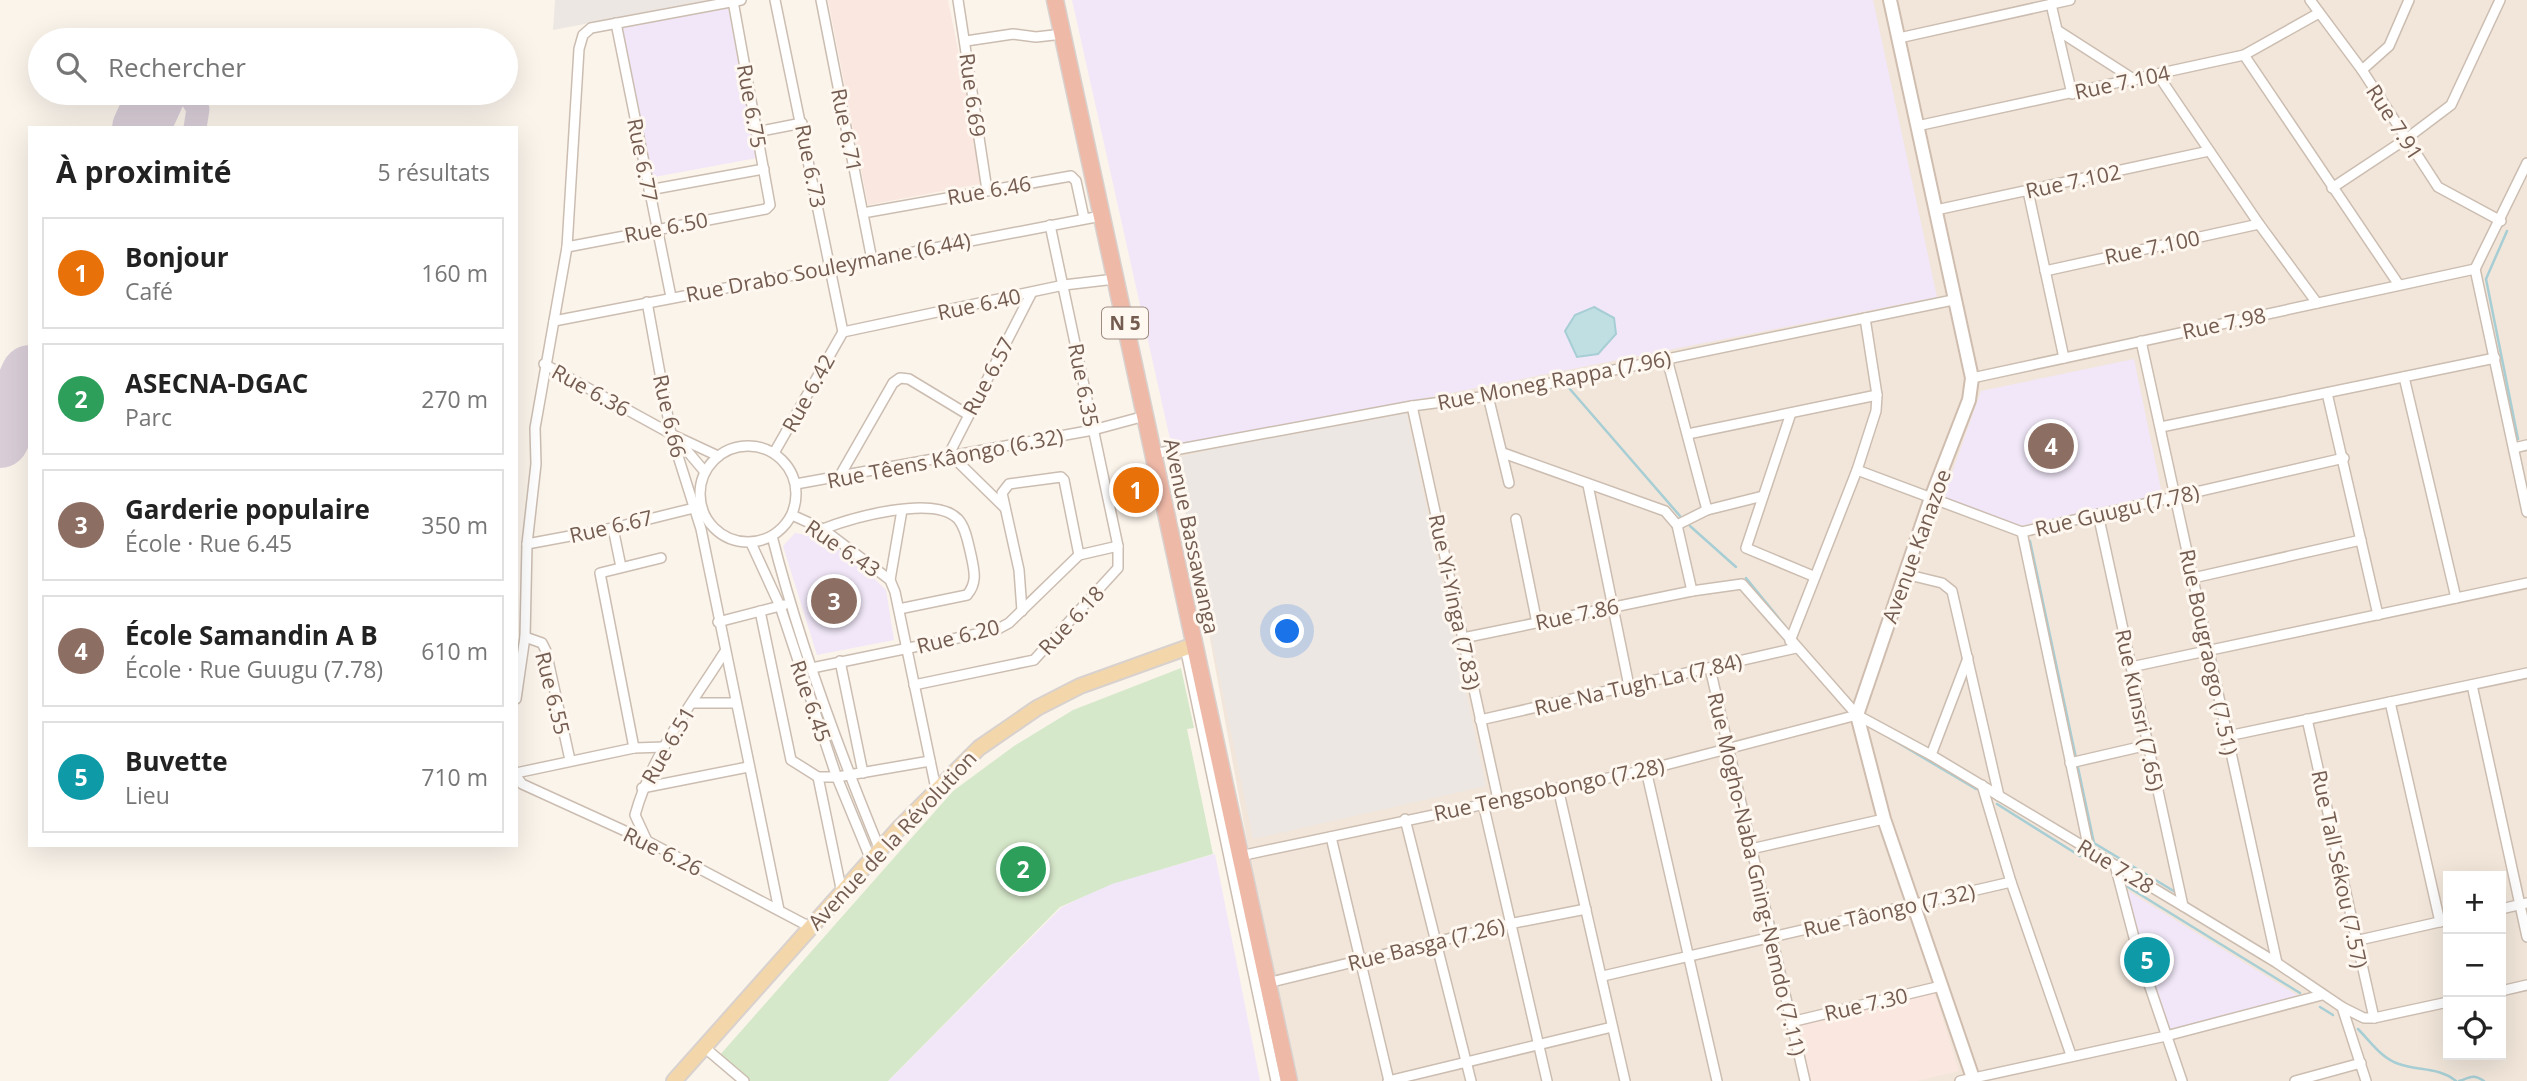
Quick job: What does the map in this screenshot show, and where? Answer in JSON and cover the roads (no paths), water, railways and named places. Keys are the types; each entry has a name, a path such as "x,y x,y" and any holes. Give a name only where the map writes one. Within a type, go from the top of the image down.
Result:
{"highway":[{"name":"Avenue Bassawanga","path":"1055,0 1153,454 1190,646 1240,856 1289,1081"}],"main road":[{"name":"Avenue de la Révolution","path":"674,1081 936,789 979,748 1037,708 1103,676 1190,646"}],"street":[{"name":"Rue 6.73","path":"775,0 843,332"},
{"name":"Rue 6.71","path":"821,0 872,260"},
{"name":"Rue 6.69","path":"958,0 987,190"},
{"name":"Avenue Kanazoe","path":"1857,715 1931,498 1969,400 1972,378 1890,0"},
{"path":"1899,38 2070,0"},
{"name":"Rue 7.91","path":"2310,0 2361,70 2438,187 2501,221"},
{"path":"2361,70 2389,46 2409,0"},
{"path":"2332,188 2406,139 2451,105 2500,0"},
{"path":"518,685 525,637 527,544 534,496 535,428 544,364 567,247 579,49 583,35 591,28 737,1"},
{"name":"Rue 6.75","path":"737,1 764,169 769,205 766,209"},
{"path":"2050,4 2072,93"},
{"name":"Rue 7.104","path":"1917,126 2244,55 2319,13"},
{"name":"Rue 6.77","path":"616,23 671,297"},
{"path":"2057,30 2135,80"},
{"path":"966,41 1013,34 1036,37 1063,34"},
{"path":"2244,55 2399,285"},
{"path":"2158,75 2259,224 2317,303"},
{"path":"756,132 802,123"},
{"name":"Rue 7.102","path":"1936,209 2210,151"},
{"path":"2527,163 2501,221 2475,269 2527,512"},
{"path":"649,190 764,169"},
{"name":"Rue 6.46","path":"863,213 1071,176 1076,181 1084,218"},
{"path":"2028,191 2064,358"},
{"name":"Rue 6.50","path":"567,247 766,209"},
{"name":"Rue Drabo Souleymane (6.44)","path":"554,321 1101,216"},
{"name":"Rue 7.100","path":"2045,271 2259,224"},
{"name":"Rue 6.35","path":"1050,225 1118,546"},
{"name":"Rue 7.98","path":"1972,378 2475,269"},
{"name":"Rue 6.40","path":"843,332 1064,285 1115,279"},
{"name":"Rue 6.57","path":"950,457 967,414 1031,294"},
{"name":"Rue Moneg Rappa (7.96)","path":"1153,454 1412,406 1489,396 1953,300"},
{"name":"Rue 6.66","path":"647,302 673,435 701,528 724,653 779,910"},
{"path":"1793,644 1813,576 1857,470 1873,422 1877,395 1864,318"},
{"name":"Rue 6.42","path":"774,453 843,332"},
{"name":"Rue Bougraogo (7.51)","path":"2141,341 2277,963"},
{"path":"2161,427 2495,358"},
{"path":"1667,359 1707,510"},
{"name":"Rue 6.36","path":"544,364 673,435 718,456"},
{"path":"2404,377 2456,598"},
{"path":"838,479 893,383 900,378 909,379 967,414"},
{"path":"2327,393 2378,615"},
{"path":"1688,434 1877,395"},
{"path":"1489,396 1509,483"},
{"name":"Rue Yi-Yinga (7.83)","path":"1412,406 1498,799"},
{"path":"1791,413 1747,551 1813,576"},
{"name":"Rue Têens Kâongo (6.32)","path":"796,484 838,479 1093,430 1145,416"},
{"name":"Rue 6.36","path":"673,435 705,472"},
{"path":"2514,448 2527,445"},
{"path":"744,446 774,453 784,462 796,484 792,515 772,536 751,543 722,535 709,523 701,506 700,493 705,472 718,456 744,446"},
{"path":"1503,453 1665,511 1677,524 1692,591"},
{"path":"950,457 1006,509"},
{"name":"Rue Guugu (7.78)","path":"1857,470 2022,532 2344,458"},
{"path":"1022,611 1019,570 1002,493 1009,484 1061,477 1064,480 1079,555 1118,546"},
{"path":"1588,485 1629,686"},
{"path":"1677,524 1707,510 1763,496"},
{"name":"Rue 6.67","path":"527,544 613,528 694,508"},
{"path":"823,529 880,512 902,510 938,509 960,521 976,578 967,595 899,609"},
{"path":"890,580 902,510"},
{"name":"Rue Kunsri (7.65)","path":"2098,514 2183,906"},
{"name":"Rue 6.43","path":"792,515 823,529 890,580 899,609 936,789"},
{"path":"1516,519 1537,623"},
{"path":"613,528 621,567"},
{"path":"2022,532 2090,850"},
{"name":"Rue 6.45","path":"772,536 784,605 803,680 837,778 876,855"},
{"path":"2193,578 2361,540"},
{"name":"Rue 6.45","path":"751,543 784,605 813,671 876,855"},
{"name":"Rue 6.18","path":"914,685 1034,660 1118,568 1118,546"},
{"name":"Rue 6.20","path":"803,680 813,671 840,661 996,631 1022,611 1079,555"},
{"path":"634,748 599,579 604,570 661,558"},
{"path":"1905,574 1942,583 1952,591 1999,796"},
{"path":"2131,667 2527,583"},
{"name":"Rue 7.86","path":"1463,638 1692,591 1742,584 1793,644"},
{"path":"718,622 784,605"},
{"path":"760,611 791,760 818,777 837,778 930,761"},
{"name":"Rue 6.55","path":"525,637 542,643 546,651 570,760"},
{"name":"Rue 7.28","path":"1793,644 1857,715 1931,755 2115,865 2277,963 2342,1007 2364,1018 2374,1018"},
{"name":"Rue Na Tugh La (7.84)","path":"1480,720 1710,668 1793,644"},
{"path":"1190,646 1276,1081"},
{"name":"Rue 6.51","path":"648,841 635,815 642,788 664,747 724,653"},
{"path":"1931,755 1969,657"},
{"path":"840,661 863,773"},
{"name":"Rue Mogho-Naba Gning-Nemdo (7.11)","path":"1710,668 1805,1081"},
{"path":"2228,736 2527,673"},
{"path":"2472,685 2523,904 2527,937"},
{"path":"2390,702 2443,917"},
{"path":"692,703 735,703"},
{"path":"1857,715 1884,819 1941,986 1969,1080 2071,1055 2166,1036 2322,995"},
{"name":"Rue Tengsobongo (7.28)","path":"1240,856 1498,799 1646,770 1857,715"},
{"name":"Rue Tall Sékou (7.57)","path":"2307,719 2374,1018"},
{"path":"820,729 831,724"},
{"path":"2070,763 2148,745"},
{"path":"518,774 570,760 634,748 664,747"},
{"path":"642,788 748,767"},
{"path":"1646,770 1717,1081"},
{"path":"818,777 842,892"},
{"name":"Rue 6.26","path":"518,778 523,784 648,841 810,927"},
{"path":"1982,785 2011,882 2071,1055"},
{"path":"1558,788 1625,1081"},
{"path":"1483,803 1547,1081"},
{"path":"1405,819 1471,1081"},
{"path":"1751,849 1884,819"},
{"path":"1331,837 1388,1081 1612,1027"},
{"path":"2115,865 2126,911 2182,1081"},
{"name":"Rue Tâongo (7.32)","path":"1602,976 2011,882"},
{"name":"Rue Basga (7.26)","path":"1267,983 1509,924 1586,909"},
{"path":"2355,941 2443,921"},
{"path":"2506,990 2527,985"},
{"name":"Rue 7.30","path":"1791,1022 1941,986"},
{"path":"2374,1018 2443,1003"},
{"path":"2342,1007 2366,1081"},
{"path":"704,1047 744,1081"},
{"path":"2295,1081 2361,1063"}],"water":[{"path":"1594,307 1614,318 1616,334 1598,354 1577,357 1565,331 1575,315"}],"waterway":[{"path":"2507,231 2486,279 2518,439"},
{"path":"1569,388 1680,516"},
{"path":"1690,526 1736,567"},
{"path":"2030,541 2094,843 2177,893"},
{"path":"1746,578 1785,626"},
{"path":"1885,735 1976,789"},
{"path":"1997,804 2080,856"},
{"path":"2128,887 2300,993"},
{"path":"2320,1007 2333,1015"},
{"path":"2358,1029 2393,1062 2443,1073 2456,1081"},
{"path":"2459,1081 2474,1077 2484,1081"}],"place":[{"name":"École Samandin A B","path":"2051,446"},
{"name":"Bonjour","path":"1136,490"},
{"name":"Garderie populaire","path":"834,601"},
{"name":"ASECNA-DGAC","path":"1023,869"},
{"name":"Buvette","path":"2147,960"}]}
